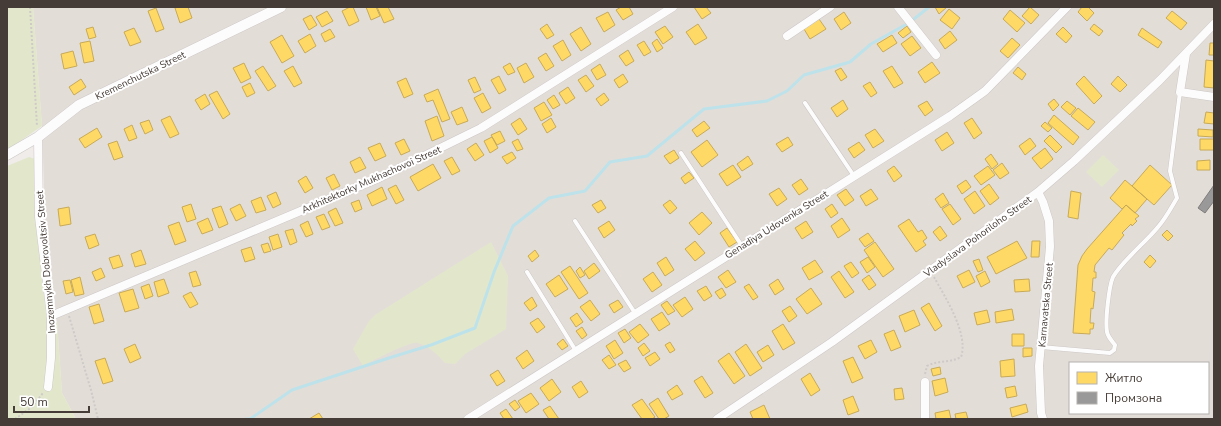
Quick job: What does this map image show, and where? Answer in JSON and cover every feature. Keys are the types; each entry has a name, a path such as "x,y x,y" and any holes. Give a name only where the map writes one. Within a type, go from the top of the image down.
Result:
{"street":[{"name":"Kremenchutska Street","path":"7,155 38,137 79,105 281,7"},
{"name":"Arkhitektorky Mukhachovoi Street","path":"51,316 379,178 474,131 673,7"},
{"path":"787,36 830,7"},
{"path":"898,7 936,55"},
{"name":"Genadiya Udovenka Street","path":"468,419 950,116 985,91 1067,7"},
{"name":"Vladyslava Pohoriloho Street","path":"717,419 730,415 1038,192 1074,161 1186,54 1214,24"},
{"path":"1186,54 1180,92 1214,97"},
{"name":"Inozemnykh Dobrovoltsiv Street","path":"38,137 39,217 51,316 51,358 48,387"},
{"name":"Karnavatska Street","path":"1038,192 1049,221 1050,247 1039,366 1041,413 1043,419"},
{"path":"925,382 925,419"}],"lane":[{"path":"1041,347 1110,354 1114,350 1115,345 1109,337 1107,331 1108,305 1113,277 1159,226 1177,198 1170,171 1180,92"},
{"path":"805,103 854,176"},
{"path":"681,153 742,246"},
{"path":"575,221 635,313"},
{"path":"527,272 576,351"}],"path":[{"path":"30,7 38,137"},
{"path":"925,382 925,370 927,366 956,360 961,357 963,351 960,333 953,312 930,271"},
{"path":"67,310 91,390 98,419"},
{"path":"15,419 32,407 48,387"}],"shaded area":[{"path":"33,7 1214,7 1214,419 76,419 62,393 57,322 45,218 42,126"},
{"path":"1214,304 1214,419 1202,419 1203,414 1209,414 1208,362"}],"green space":[{"path":"7,7 33,7 42,126 7,150"},
{"path":"1103,155 1119,170 1102,187 1086,172"},
{"path":"29,157 35,159 35,218 47,322 57,322 62,393 76,419 7,419 7,166"},
{"path":"491,242 508,276 506,329 465,354 455,364 445,363 430,349 422,344 414,343 399,348 363,366 353,349 369,321 375,315"}],"building: Житло":[{"path":"188,7 192,18 180,23 175,8"},
{"path":"353,7 359,21 349,26 342,11"},
{"path":"366,7 376,7 380,16 371,20"},
{"path":"377,7 388,7 394,19 384,23"},
{"path":"621,7 629,7 633,14 623,20 616,10"},
{"path":"694,7 706,7 711,13 702,19"},
{"path":"935,7 947,7 939,14"},
{"path":"1030,7 1039,15 1031,24 1022,16"},
{"path":"1082,7 1088,7 1094,13 1087,21 1078,12"},
{"path":"156,8 164,29 156,32 148,11"},
{"path":"949,9 960,18 952,29 940,20"},
{"path":"1010,10 1025,23 1017,32 1003,19"},
{"path":"327,11 333,21 322,27 316,17"},
{"path":"1172,11 1187,23 1181,30 1166,18"},
{"path":"608,12 615,25 604,32 596,18"},
{"path":"844,12 851,23 841,30 834,19"},
{"path":"311,15 317,25 309,30 303,19"},
{"path":"819,19 826,29 810,39 804,29"},
{"path":"547,24 554,35 547,39 540,29"},
{"path":"698,24 707,38 695,45 686,32"},
{"path":"1094,24 1103,31 1099,36 1090,29"},
{"path":"665,26 673,37 663,44 655,32"},
{"path":"907,26 911,32 903,38 898,33"},
{"path":"93,27 96,37 89,39 86,29"},
{"path":"581,27 591,44 581,51 570,34"},
{"path":"1063,27 1072,36 1066,43 1056,34"},
{"path":"134,28 141,42 130,46 124,32"},
{"path":"1142,28 1162,42 1158,48 1138,35"},
{"path":"330,29 335,37 325,42 321,34"},
{"path":"950,31 957,40 945,49 939,40"},
{"path":"310,34 316,46 305,53 298,41"},
{"path":"282,35 294,56 282,63 270,42"},
{"path":"892,35 897,43 883,52 877,44"},
{"path":"912,36 921,48 910,56 901,44"},
{"path":"1012,38 1020,45 1008,58 1000,51"},
{"path":"657,39 663,48 657,52 652,43"},
{"path":"563,40 571,55 562,61 553,46"},
{"path":"90,41 94,61 84,63 80,43"},
{"path":"644,41 651,52 644,56 637,45"},
{"path":"1210,43 1214,43 1214,55 1209,55"},
{"path":"628,50 634,61 626,66 619,56"},
{"path":"73,51 77,66 64,69 61,54"},
{"path":"546,53 554,66 546,71 538,58"},
{"path":"1206,60 1214,61 1214,88 1204,87"},
{"path":"932,62 940,73 925,83 918,72"},
{"path":"244,63 251,78 241,83 233,68"},
{"path":"510,63 515,72 508,75 503,67"},
{"path":"526,63 534,77 524,83 517,68"},
{"path":"600,64 606,75 597,80 591,70"},
{"path":"263,66 276,86 268,91 255,71"},
{"path":"293,66 302,83 294,87 284,71"},
{"path":"892,66 903,83 894,88 883,71"},
{"path":"1018,67 1026,74 1022,80 1013,73"},
{"path":"841,68 847,77 841,81 835,71"},
{"path":"623,74 628,82 619,88 614,80"},
{"path":"586,75 594,86 586,92 578,80"},
{"path":"499,76 506,90 499,94 491,80"},
{"path":"1084,76 1102,96 1094,104 1076,84"},
{"path":"1118,76 1127,85 1120,92 1111,84"},
{"path":"475,77 481,90 474,93 468,80"},
{"path":"406,78 413,94 404,98 397,82"},
{"path":"81,79 86,87 74,95 69,87"},
{"path":"870,82 877,93 871,97 863,86"},
{"path":"250,83 255,93 247,97 242,87"},
{"path":"568,87 575,98 566,104 559,93"},
{"path":"438,89 450,119 442,122 433,100 427,102 424,95"},
{"path":"217,91 230,114 223,119 209,95"},
{"path":"483,93 491,108 482,113 474,98"},
{"path":"604,93 609,100 601,106 596,99"},
{"path":"205,94 210,104 201,110 195,100"},
{"path":"554,95 560,105 553,109 547,100"},
{"path":"1054,99 1059,105 1053,111 1048,104"},
{"path":"843,100 848,109 837,117 831,108"},
{"path":"927,101 933,110 925,116 918,106"},
{"path":"1067,101 1076,108 1070,115 1061,107"},
{"path":"544,102 552,115 541,121 534,108"},
{"path":"462,107 468,121 457,125 451,112"},
{"path":"1078,108 1095,122 1088,130 1071,116"},
{"path":"1206,112 1214,113 1214,124 1204,123"},
{"path":"1054,115 1079,137 1073,145 1048,123"},
{"path":"170,116 179,134 170,138 161,120"},
{"path":"437,116 444,136 432,141 425,121"},
{"path":"520,118 527,129 518,135 511,124"},
{"path":"551,118 556,127 547,133 542,124"},
{"path":"972,118 982,133 974,139 964,123"},
{"path":"149,120 153,130 145,134 140,123"},
{"path":"704,121 710,128 697,137 692,130"},
{"path":"1045,122 1052,128 1048,132 1041,126"},
{"path":"132,125 137,138 129,141 124,129"},
{"path":"97,128 102,137 85,148 79,139"},
{"path":"875,129 884,141 873,148 865,135"},
{"path":"1198,129 1213,130 1213,137 1198,136"},
{"path":"500,131 505,141 497,145 491,135"},
{"path":"947,132 954,143 942,151 935,140"},
{"path":"1050,135 1062,147 1056,153 1044,141"},
{"path":"492,137 498,148 490,153 484,141"},
{"path":"788,137 793,145 782,152 776,144"},
{"path":"1030,138 1036,146 1025,155 1019,146"},
{"path":"404,139 410,151 401,155 395,143"},
{"path":"518,139 523,149 517,151 512,142"},
{"path":"1200,139 1214,139 1214,150 1200,150"},
{"path":"707,140 718,155 702,167 691,152"},
{"path":"117,141 123,157 114,160 108,144"},
{"path":"859,142 865,150 854,158 848,149"},
{"path":"380,143 386,156 375,161 368,148"},
{"path":"476,143 484,155 475,161 467,149"},
{"path":"1045,148 1053,159 1041,169 1032,158"},
{"path":"674,150 679,158 670,164 664,156"},
{"path":"512,152 516,158 507,164 502,157"},
{"path":"991,154 998,164 992,169 985,159"},
{"path":"748,156 753,164 742,171 737,164"},
{"path":"360,157 366,168 355,173 350,162"},
{"path":"452,157 460,171 452,175 444,161"},
{"path":"1210,160 1210,170 1197,170 1197,161"},
{"path":"1002,163 1009,173 1000,179 993,170"},
{"path":"433,164 441,178 418,191 410,177"},
{"path":"733,165 741,177 727,186 719,174"},
{"path":"1150,165 1172,185 1154,205 1132,186"},
{"path":"894,166 902,176 894,182 887,171"},
{"path":"988,166 995,175 981,185 974,176"},
{"path":"689,172 694,178 685,184 681,178"},
{"path":"334,174 340,186 332,190 326,178"},
{"path":"306,176 313,188 305,193 298,181"},
{"path":"801,179 808,189 799,195 792,185"},
{"path":"966,180 971,187 962,194 957,186"},
{"path":"1125,180 1147,199 1135,213 1126,205 1122,209 1110,198"},
{"path":"989,184 999,198 990,205 980,191"},
{"path":"396,185 404,200 396,204 388,189"},
{"path":"382,187 387,199 372,206 367,195"},
{"path":"779,188 787,199 777,206 769,194"},
{"path":"846,189 854,200 845,206 837,195"},
{"path":"871,189 878,199 866,206 860,196"},
{"path":"975,191 985,206 974,214 964,199"},
{"path":"1071,191 1081,193 1078,219 1068,217"},
{"path":"276,192 281,204 273,208 267,196"},
{"path":"943,193 949,203 941,208 935,199"},
{"path":"261,197 266,210 256,213 251,201"},
{"path":"359,200 362,209 355,212 351,203"},
{"path":"601,200 606,208 598,213 592,205"},
{"path":"670,200 677,208 670,214 663,205"},
{"path":"191,204 196,219 187,222 182,207"},
{"path":"240,204 246,216 236,221 230,209"},
{"path":"832,204 838,213 831,218 825,209"},
{"path":"950,204 961,219 953,225 942,209"},
{"path":"1126,205 1139,216 1135,219 1137,221 1132,226 1131,224 1122,233 1124,235 1112,250 1109,248 1095,265 1094,272 1096,272 1096,278 1093,278 1092,291 1095,292 1093,309 1091,308 1090,323 1094,323 1093,329 1090,329 1090,334 1073,333 1078,265 1087,249"},
{"path":"221,206 228,224 219,228 212,209"},
{"path":"69,207 71,224 60,226 58,209"},
{"path":"336,208 343,223 335,226 328,212"},
{"path":"702,212 712,223 699,235 689,223"},
{"path":"324,214 330,227 322,230 316,217"},
{"path":"208,218 213,230 202,234 197,223"},
{"path":"842,218 850,230 838,238 831,226"},
{"path":"909,219 918,232 922,230 927,238 923,241 926,245 916,252 898,226"},
{"path":"308,221 313,234 306,237 300,225"},
{"path":"609,221 615,230 604,238 598,228"},
{"path":"806,221 813,232 802,239 795,228"},
{"path":"179,222 186,241 175,245 168,226"},
{"path":"940,226 947,236 940,241 933,232"},
{"path":"727,228 737,242 729,247 720,233"},
{"path":"293,229 297,242 290,245 285,231"},
{"path":"1167,230 1173,236 1168,241 1162,235"},
{"path":"868,233 874,241 865,247 859,239"},
{"path":"95,234 99,245 89,249 85,237"},
{"path":"278,234 282,247 273,250 269,237"},
{"path":"695,241 705,253 695,261 685,249"},
{"path":"1017,241 1027,258 996,274 987,257"},
{"path":"1032,241 1040,241 1039,257 1031,257"},
{"path":"875,242 894,269 883,277 864,250"},
{"path":"268,243 271,251 264,253 261,245"},
{"path":"251,247 255,259 245,262 241,250"},
{"path":"141,250 146,264 135,267 131,254"},
{"path":"535,250 539,256 532,262 528,256"},
{"path":"119,255 123,266 113,269 109,258"},
{"path":"1150,255 1156,261 1150,268 1144,262"},
{"path":"666,257 674,270 665,276 657,263"},
{"path":"868,257 875,267 867,273 860,262"},
{"path":"979,259 983,270 978,272 973,261"},
{"path":"815,260 823,272 809,280 802,268"},
{"path":"851,262 859,273 852,278 844,266"},
{"path":"594,263 600,271 589,279 584,271"},
{"path":"570,266 588,293 579,299 561,272"},
{"path":"580,267 585,275 580,278 576,271"},
{"path":"101,268 105,277 96,281 92,272"},
{"path":"728,270 736,282 726,288 718,277"},
{"path":"969,270 975,282 963,288 957,276"},
{"path":"196,271 201,285 193,287 189,273"},
{"path":"839,271 854,292 845,298 831,277"},
{"path":"985,271 990,282 981,287 976,276"},
{"path":"653,272 662,285 652,292 643,279"},
{"path":"559,275 568,289 555,297 546,284"},
{"path":"869,275 876,285 869,290 862,280"},
{"path":"80,277 84,294 75,296 71,280"},
{"path":"164,279 169,293 158,297 154,282"},
{"path":"778,279 784,289 775,295 769,285"},
{"path":"1029,279 1030,291 1015,292 1014,280"},
{"path":"70,280 73,292 66,294 63,281"},
{"path":"149,284 153,296 145,299 141,287"},
{"path":"749,284 758,297 753,300 744,287"},
{"path":"706,286 712,296 704,301 697,291"},
{"path":"722,288 726,295 720,299 715,292"},
{"path":"811,288 822,304 807,314 796,299"},
{"path":"133,289 139,308 125,312 119,293"},
{"path":"191,292 198,304 190,308 183,296"},
{"path":"532,297 537,306 530,311 524,303"},
{"path":"685,297 693,309 682,317 673,305"},
{"path":"590,300 600,314 591,321 580,307"},
{"path":"618,300 623,307 614,313 609,305"},
{"path":"667,301 675,311 668,315 661,305"},
{"path":"929,303 942,326 935,331 921,308"},
{"path":"99,304 104,321 94,324 89,307"},
{"path":"790,306 797,316 789,322 782,311"},
{"path":"1012,309 1014,320 996,323 995,312"},
{"path":"914,310 920,325 905,332 899,316"},
{"path":"987,310 990,322 977,325 974,313"},
{"path":"662,312 670,324 659,331 651,319"},
{"path":"577,313 583,322 576,327 570,318"},
{"path":"538,318 545,327 537,333 530,323"},
{"path":"640,324 649,335 638,343 629,332"},
{"path":"783,324 795,343 783,350 772,331"},
{"path":"582,327 587,335 582,339 576,331"},
{"path":"625,329 631,338 624,343 618,333"},
{"path":"894,330 901,347 891,351 884,334"},
{"path":"1012,334 1024,334 1024,346 1012,346"},
{"path":"563,339 568,346 562,350 557,344"},
{"path":"615,340 623,353 614,359 606,346"},
{"path":"871,340 877,352 865,359 858,346"},
{"path":"670,342 675,350 670,353 665,345"},
{"path":"644,343 650,351 643,356 638,348"},
{"path":"135,344 141,358 130,363 124,349"},
{"path":"746,344 762,368 750,376 735,352"},
{"path":"768,345 774,355 763,362 757,352"},
{"path":"1023,348 1032,348 1032,356 1023,357"},
{"path":"527,350 534,361 523,369 516,358"},
{"path":"655,352 660,359 650,366 645,358"},
{"path":"729,353 745,376 734,384 718,361"},
{"path":"609,355 616,365 609,369 602,360"},
{"path":"853,357 863,378 852,383 843,361"},
{"path":"105,358 113,381 103,384 95,361"},
{"path":"1014,359 1015,376 1001,377 1000,361"},
{"path":"626,360 631,368 624,372 618,364"},
{"path":"940,367 941,374 933,376 931,369"},
{"path":"498,370 505,381 497,386 490,375"},
{"path":"810,373 820,390 811,396 801,379"},
{"path":"702,376 713,393 705,398 694,381"},
{"path":"945,378 948,392 935,396 932,381"},
{"path":"552,379 561,392 549,401 540,388"},
{"path":"581,381 588,392 579,398 572,387"},
{"path":"677,385 683,394 672,400 667,392"},
{"path":"1015,386 1017,396 1007,398 1005,388"},
{"path":"902,388 904,399 895,400 894,389"},
{"path":"531,393 539,404 526,413 518,401"},
{"path":"853,396 859,411 848,415 843,400"},
{"path":"658,398 669,416 664,419 659,419 649,404"},
{"path":"642,399 655,417 652,419 642,419 632,405"},
{"path":"515,400 520,407 515,411 509,404"},
{"path":"1026,404 1028,412 1012,417 1010,408"},
{"path":"764,405 770,419 753,419 750,412"},
{"path":"550,406 559,419 549,419 543,410"},
{"path":"506,409 513,419 504,419 500,413"},
{"path":"949,410 951,419 936,419 935,413"},
{"path":"966,412 968,419 956,419 955,414"},
{"path":"319,413 323,419 309,419"}],"building: Промзона":[{"path":"1214,185 1214,201 1205,213 1198,208"}],"waterway":[{"path":"914,19 929,7"},
{"path":"246,419 250,419 292,390 431,345 475,328 494,272 513,226 549,198 585,191 610,162 647,156 704,109 767,101 787,91 804,75 850,62 871,44 905,25"}]}
